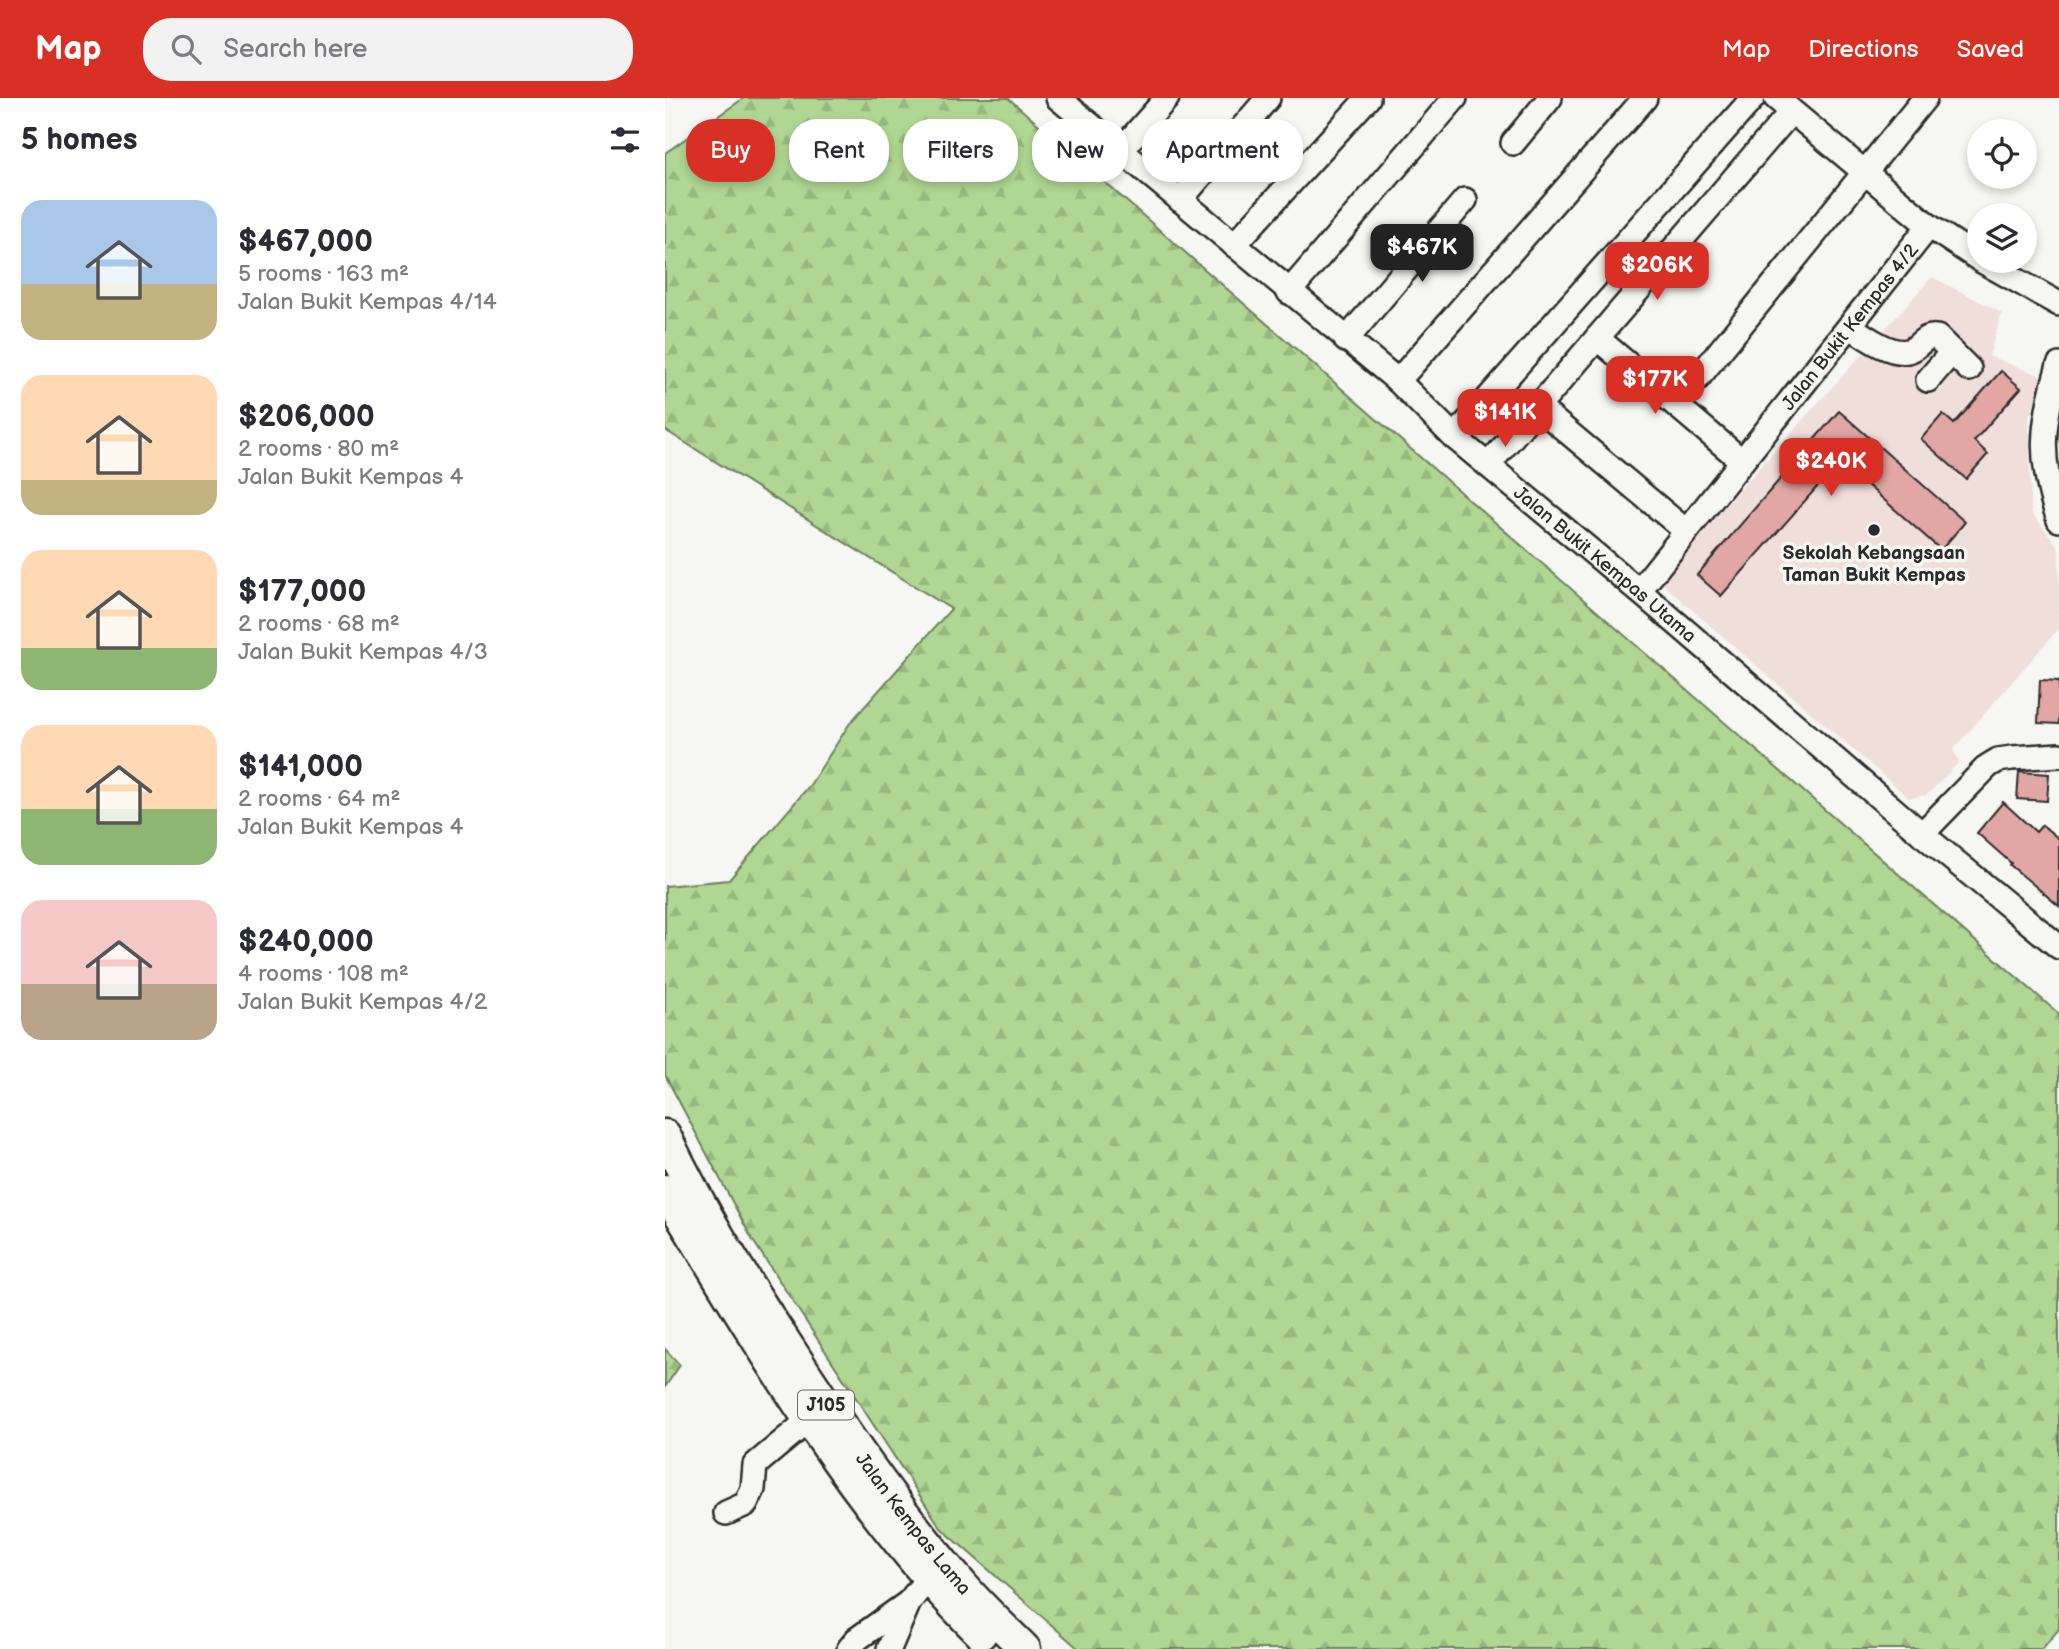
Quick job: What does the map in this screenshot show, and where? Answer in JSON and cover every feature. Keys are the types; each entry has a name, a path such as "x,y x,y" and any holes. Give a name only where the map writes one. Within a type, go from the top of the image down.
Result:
{"main road":[{"name":"Jalan Kempas Lama","path":"665,1135 682,1171 753,1291 837,1422 967,1591 1025,1649"},
{"name":"Jalan Kempas Lama","path":"665,1190 738,1309 843,1470 928,1578 996,1649"}],"street":[{"path":"1128,142 1167,98"},
{"path":"1180,200 1268,98"},
{"path":"1234,245 1368,98"},
{"path":"1289,292 1455,98"},
{"path":"1513,143 1550,98"},
{"path":"1398,381 1645,98"},
{"path":"1454,437 1753,98"},
{"path":"1676,405 1925,98"},
{"name":"Jalan Bukit Kempas Utama","path":"1070,102 1088,119"},
{"path":"1489,464 1597,338 1784,105 1929,226 1967,251"},
{"name":"Jalan Bukit Kempas Utama","path":"1128,156 1398,381 1454,437 2059,947"},
{"path":"1346,340 1465,200"},
{"name":"Jalan Bukit Kempas 4/2","path":"1639,591 1929,226"},
{"path":"2004,273 2059,304"},
{"path":"1850,326 1876,345 1906,351 1932,336 1941,340 1969,369"},
{"path":"1597,338 1741,460"},
{"path":"1928,380 1952,352"},
{"path":"2059,365 2046,417 2042,450 2050,495 2059,520"},
{"path":"1538,407 1686,531"},
{"path":"1922,834 1988,766 1998,760 2059,755"},
{"path":"726,1513 746,1504 753,1489 755,1465 810,1419"},
{"path":"889,1649 909,1602 928,1578"},
{"path":"849,1649 857,1639 909,1602"}],"shaded area":[{"name":"Sekolah Kebangsaan Taman Bukit Kempas","path":"1932,277 2002,313 1989,356 2044,377 2029,418 2031,512 2059,548 2059,628 1953,750 1959,762 1927,795 1909,798 1658,580"}],"green space":[{"path":"744,98 1008,98 1032,119 1032,182 1104,182 2059,1014 2059,1629 2042,1649 1079,1649 941,1528 752,1239 665,1075 665,886 729,880 810,785 850,723 951,609 665,430 665,153 686,138 686,182 775,182 775,119 714,119"},
{"path":"665,1349 680,1365 665,1387"}],"building":[{"path":"2001,371 2021,388 1974,441 1988,454 1966,479 1921,439 1943,414 1954,424"},
{"path":"1839,411 1965,522 1941,550 1840,461 1721,596 1697,575"},
{"path":"2040,680 2059,681 2059,724 2038,723"},
{"path":"2019,772 2049,774 2047,801 2017,799"},
{"path":"2003,802 2036,832 2042,825 2059,839 2059,906 1977,833"}],"place":[{"name":"Sekolah Kebangsaan Taman Bukit Kempas","path":"1874,530"}]}
